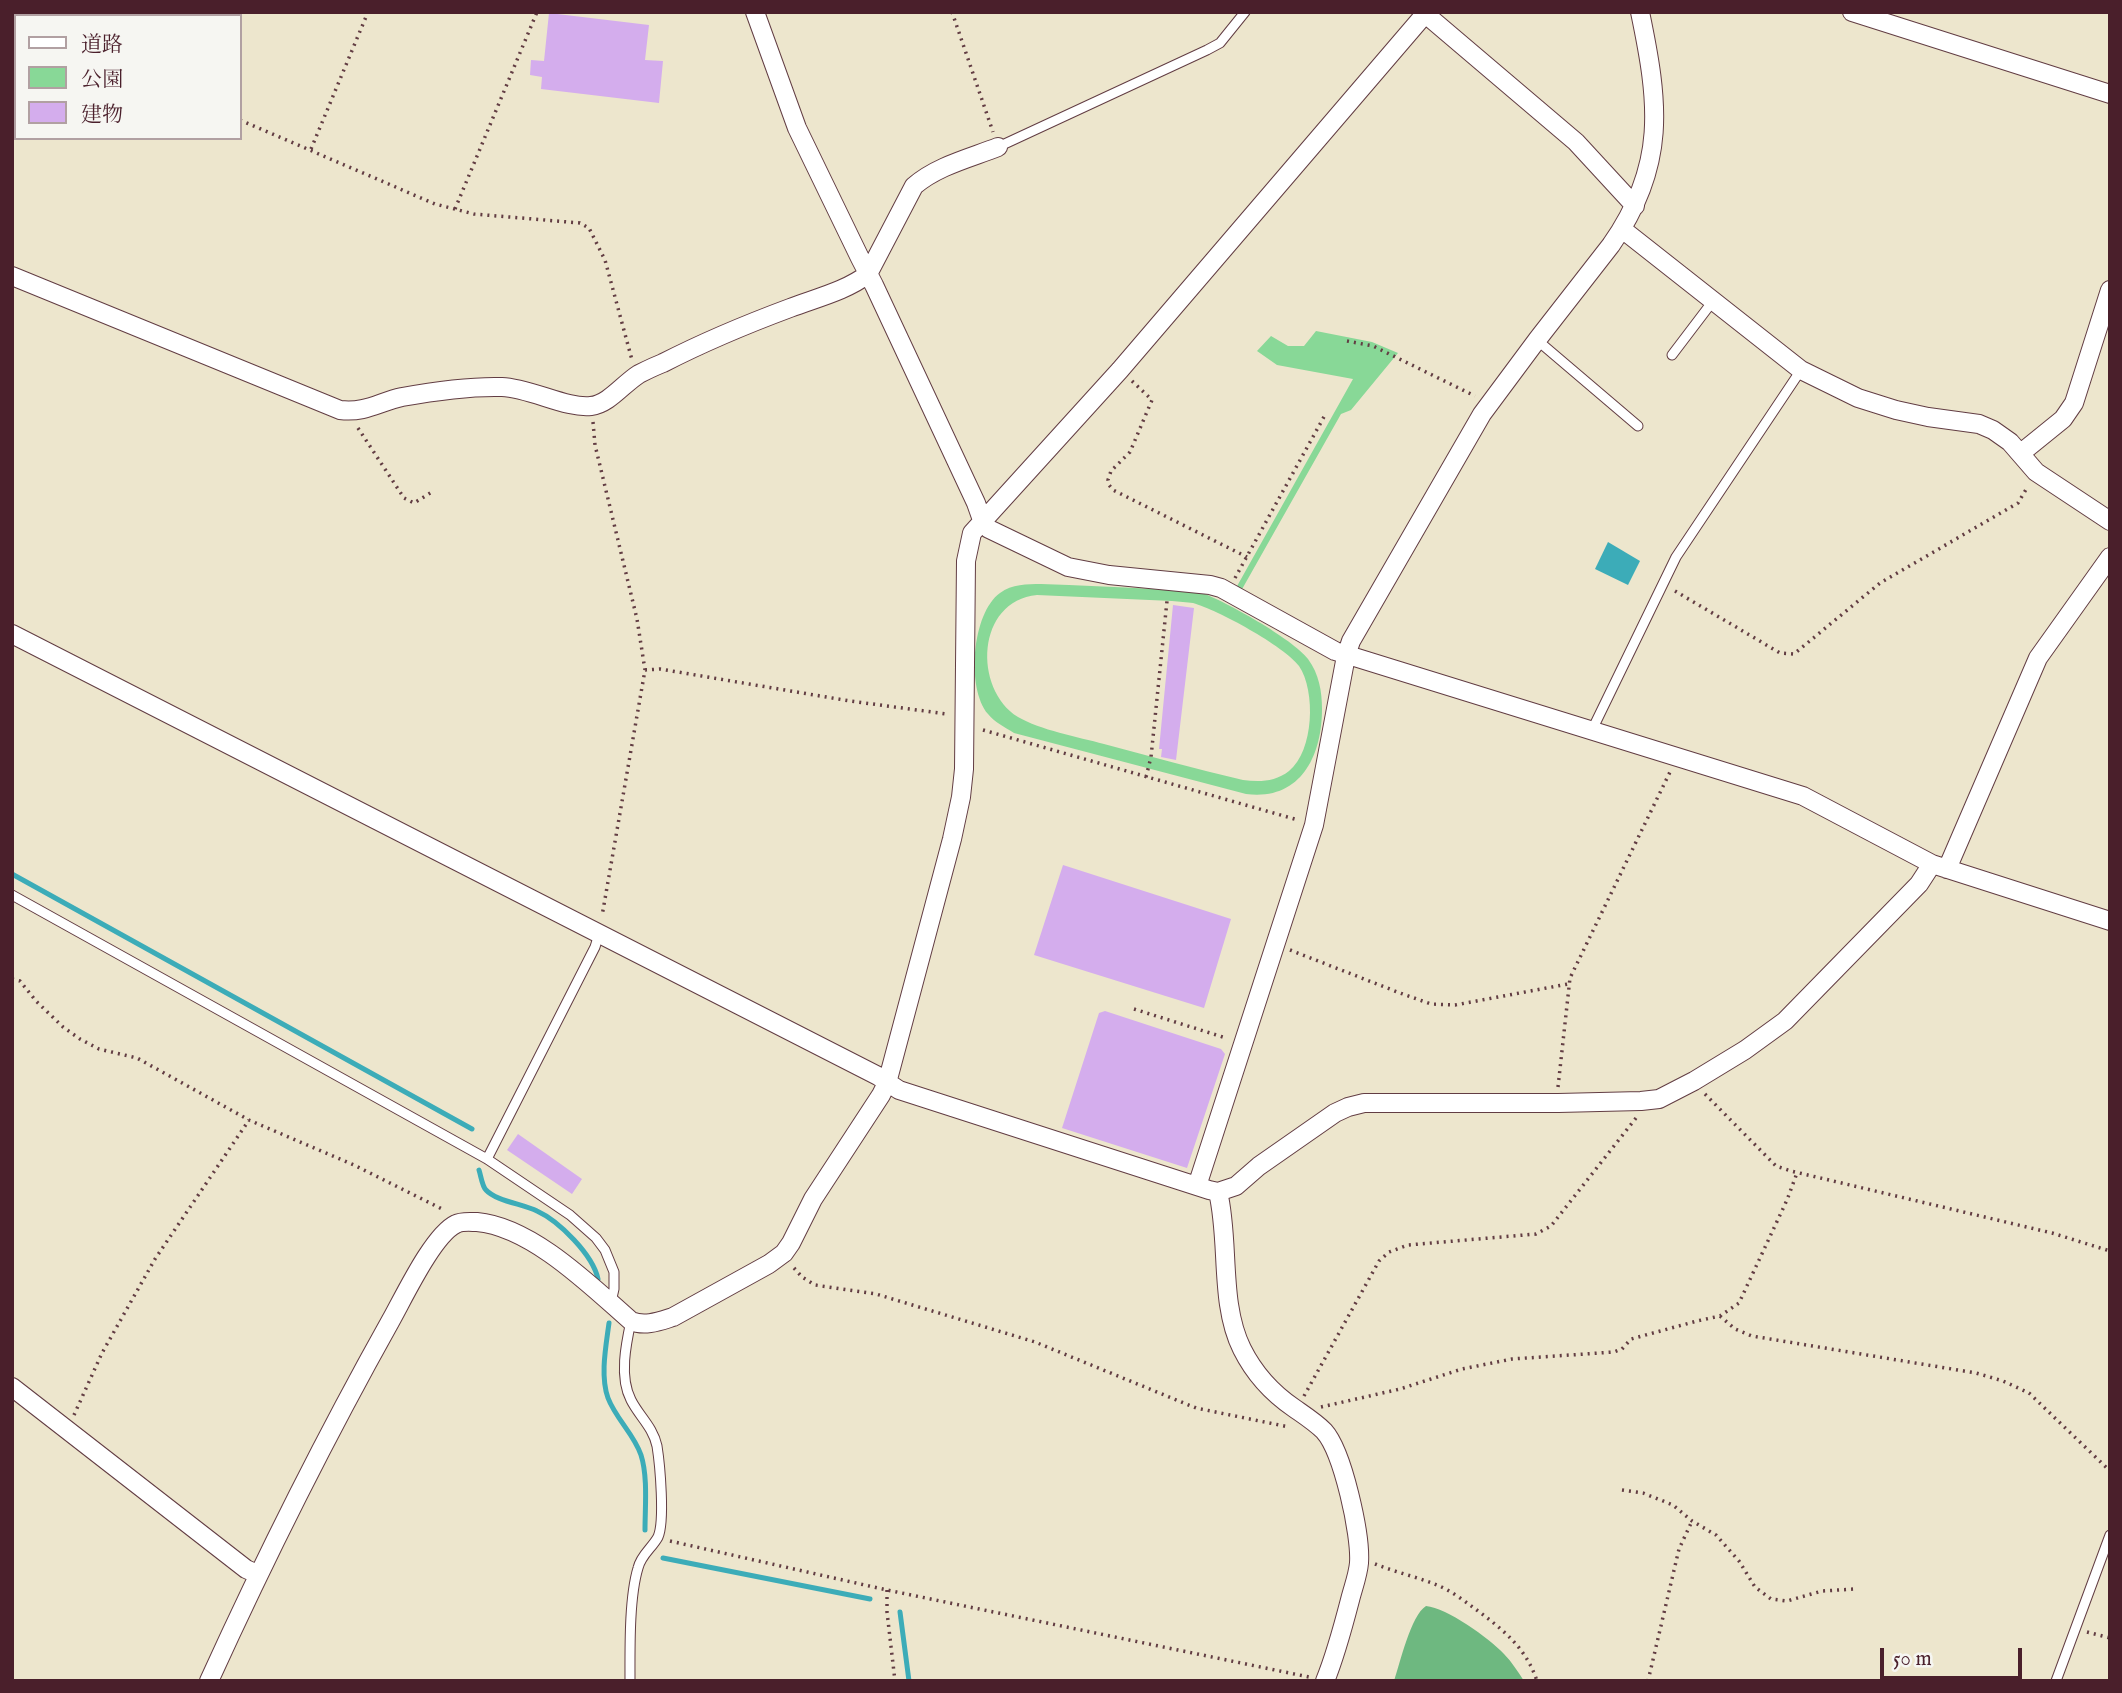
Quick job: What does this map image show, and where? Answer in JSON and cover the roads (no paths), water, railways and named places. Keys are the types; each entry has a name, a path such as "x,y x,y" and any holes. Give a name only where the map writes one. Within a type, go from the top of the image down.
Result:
{"street":[{"path":"755,12 797,128 982,520 999,535 1068,567 1109,575 1210,585 1346,656 1803,796 1940,867 2110,921"},
{"path":"1196,1186 1314,825 1351,641 1490,403 1622,229 1635,206 1650,166 1655,129 1648,50 1640,12"},
{"path":"1852,12 2110,94"},
{"path":"209,1681 257,1574 356,1381 424,1261 444,1233 456,1224 485,1223 531,1242 556,1258 631,1321 647,1323 673,1317 784,1253 813,1199 887,1083 956,823 964,769 966,561 972,533 1120,370 1424,13 1576,142 1635,206"},
{"path":"12,276 340,411 371,409 398,398 453,389 501,387 593,406 638,375 732,331 857,283 868,274 914,186 940,169 998,147"},
{"path":"1622,229 1801,370 1858,398 1896,410 1979,424 1993,430 2010,442 2036,472 2110,521"},
{"path":"2021,453 2063,419 2074,403 2110,290"},
{"path":"12,634 878,1076 899,1090 1218,1192 1237,1186 1268,1160 1335,1113 1348,1107 1364,1103 1558,1103 1659,1099 1745,1050 1785,1021 1919,884 1940,867 2038,658 2110,557"},
{"path":"1218,1192 1222,1206 1233,1324 1242,1349 1269,1388 1329,1438 1345,1479 1354,1519 1359,1563 1335,1656 1325,1681"},
{"path":"12,1387 246,1569 257,1574"}],"lane":[{"path":"998,147 1213,46 1231,31 1245,12"},
{"path":"1672,355 1713,300"},
{"path":"1537,340 1637,426"},
{"path":"1592,730 1676,557 1801,370"},
{"path":"12,895 487,1159 570,1215 596,1238 605,1250 614,1272 611,1302"},
{"path":"487,1159 595,947 598,934"},
{"path":"630,1681 636,1578 642,1558 658,1536 661,1523 657,1447 650,1427 631,1399 625,1379 631,1321"},
{"path":"2056,1681 2110,1535"}],"water":[{"path":"1608,542 1640,561 1628,585 1595,569"}],"waterway":[{"path":"12,122 14,118"},
{"path":"12,874 472,1129"},
{"path":"479,1170 484,1186 490,1194 537,1211 565,1231 589,1260 598,1279"},
{"path":"609,1323 604,1380 611,1406 641,1455 645,1482 645,1530"},
{"path":"663,1558 870,1599"},
{"path":"900,1612 909,1681"}]}
